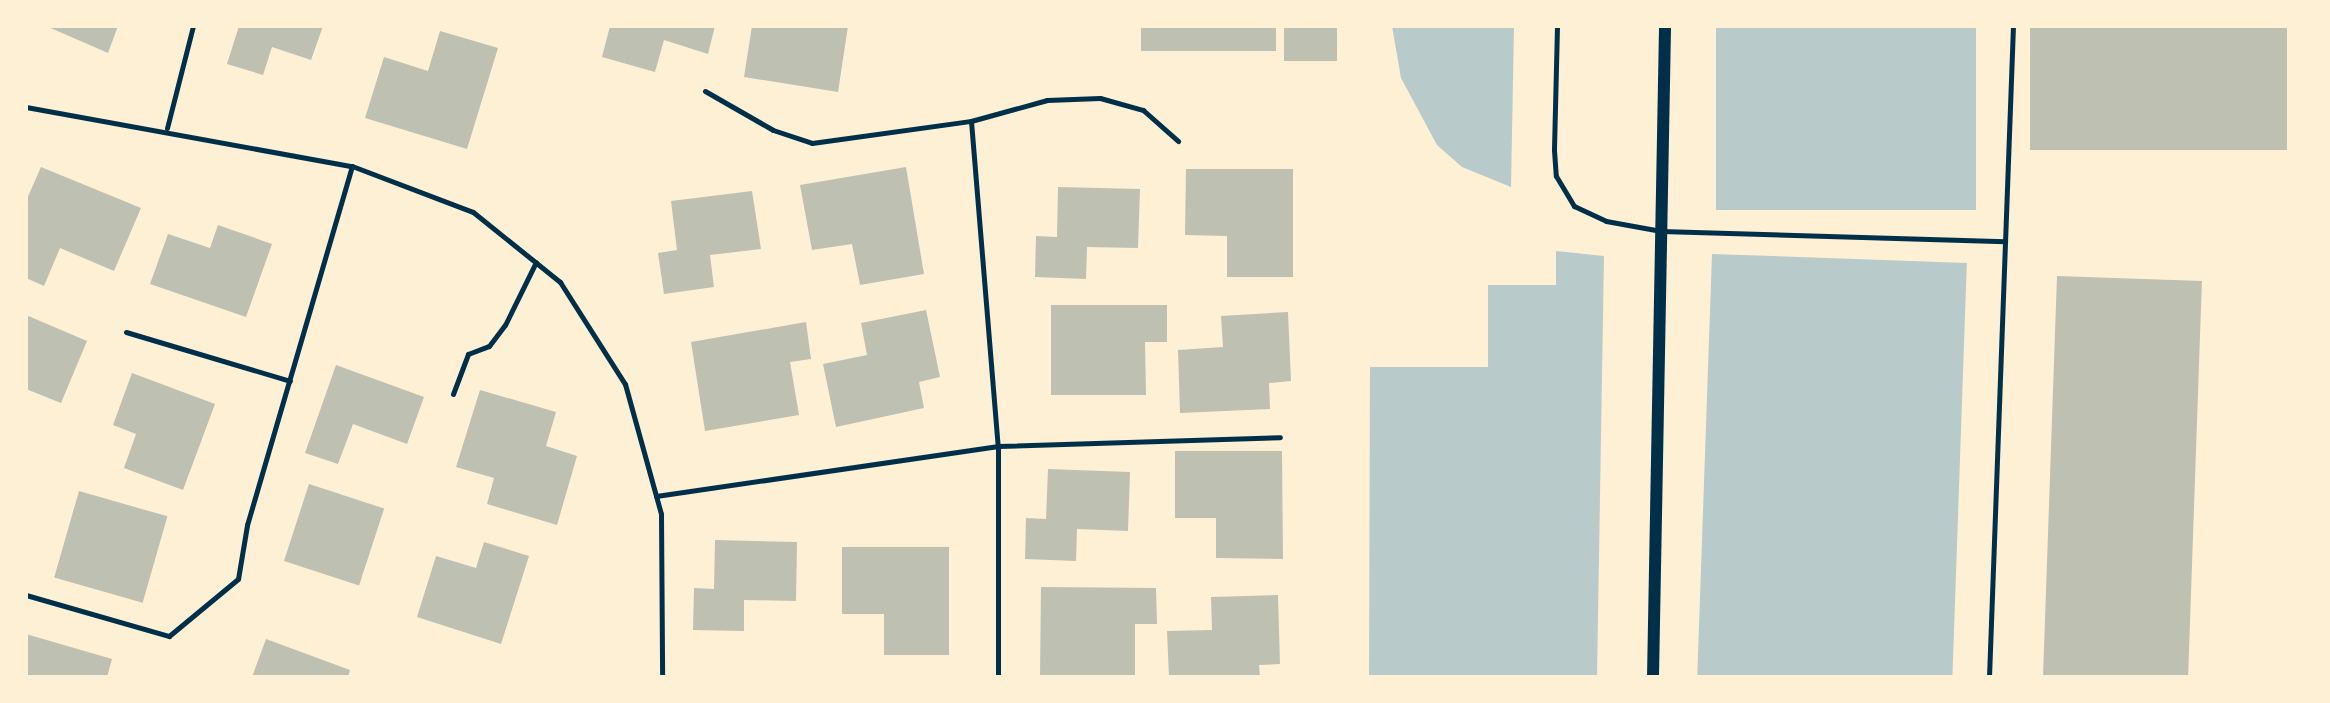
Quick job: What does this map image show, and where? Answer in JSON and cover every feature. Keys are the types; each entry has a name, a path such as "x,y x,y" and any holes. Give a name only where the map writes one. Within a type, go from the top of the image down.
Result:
{"street":[{"path":"1653,677 1665,26"}],"lane":[{"path":"167,128 193,26"},
{"path":"1557,26 1556,176 1574,206 1606,221 1661,231 2005,241"},
{"path":"1989,677 2013,26"},
{"path":"705,91 773,130 813,143 971,121 1047,100 1100,98 1143,110 1178,141"},
{"path":"26,107 167,128 352,166 473,212 560,282 625,384 661,514 662,677"},
{"path":"971,121 999,446 998,677"},
{"path":"26,595 169,636 238,579 289,381 352,166"},
{"path":"453,394 468,354 489,346 505,325 536,262"},
{"path":"126,332 289,381"},
{"path":"656,496 999,446 1280,437"}],"shaded area":[{"path":"1392,26 1514,26 1511,187 1462,167 1437,145 1401,78"},
{"path":"1716,26 1976,26 1976,210 1716,210"},
{"path":"1556,251 1604,256 1597,677 1369,677 1370,367 1488,367 1488,285 1556,285"},
{"path":"1712,254 1967,263 1952,677 1697,677"}],"building":[{"path":"46,26 118,26 108,53"},
{"path":"239,26 323,26 311,60 272,47 263,75 227,64"},
{"path":"610,26 715,26 708,54 664,40 655,72 602,57"},
{"path":"752,26 848,26 838,92 744,77"},
{"path":"1141,26 1276,26 1276,51 1141,51"},
{"path":"1284,26 1337,26 1337,61 1284,61"},
{"path":"2030,26 2287,26 2287,150 2030,150"},
{"path":"440,31 498,48 467,149 365,118 384,57 428,71"},
{"path":"41,167 141,208 114,271 60,248 44,286 26,278 26,201"},
{"path":"906,167 924,274 860,285 852,244 812,250 800,185"},
{"path":"1186,169 1293,169 1293,277 1227,277 1227,236 1185,235"},
{"path":"1058,187 1140,189 1138,248 1087,247 1086,279 1035,277 1036,236 1057,237"},
{"path":"752,191 761,249 710,255 714,287 664,294 658,253 677,250 671,201"},
{"path":"218,225 272,244 246,317 150,284 168,234 210,248"},
{"path":"2057,276 2202,281 2188,677 2043,677"},
{"path":"1051,305 1167,305 1167,342 1145,342 1146,395 1051,395"},
{"path":"926,310 940,377 919,382 924,408 836,427 823,364 867,355 861,323"},
{"path":"1288,312 1291,381 1269,383 1270,409 1180,413 1178,350 1223,347 1221,316"},
{"path":"26,315 87,341 61,403 26,389"},
{"path":"806,322 811,359 790,362 799,415 705,431 691,342"},
{"path":"336,365 424,397 407,444 353,424 338,464 305,453"},
{"path":"132,373 215,404 183,490 124,468 136,434 113,425"},
{"path":"480,390 556,412 546,446 577,456 557,525 487,504 494,478 456,467"},
{"path":"1175,451 1282,451 1283,559 1216,558 1216,518 1175,518"},
{"path":"1048,469 1130,472 1128,531 1077,529 1076,561 1025,559 1026,518 1046,519"},
{"path":"309,484 384,508 359,585 284,561"},
{"path":"79,491 167,516 143,603 54,578"},
{"path":"715,540 797,542 796,601 744,600 744,631 693,630 694,588 714,589"},
{"path":"484,542 529,556 501,644 417,617 436,556 476,568"},
{"path":"842,547 949,547 949,655 884,655 884,614 842,614"},
{"path":"1041,587 1156,588 1157,624 1135,624 1135,677 1040,677"},
{"path":"1278,595 1280,664 1259,665 1260,677 1169,677 1167,631 1212,630 1211,597"},
{"path":"26,634 112,659 107,677 26,677"},
{"path":"266,639 350,670 348,677 252,677"}]}
